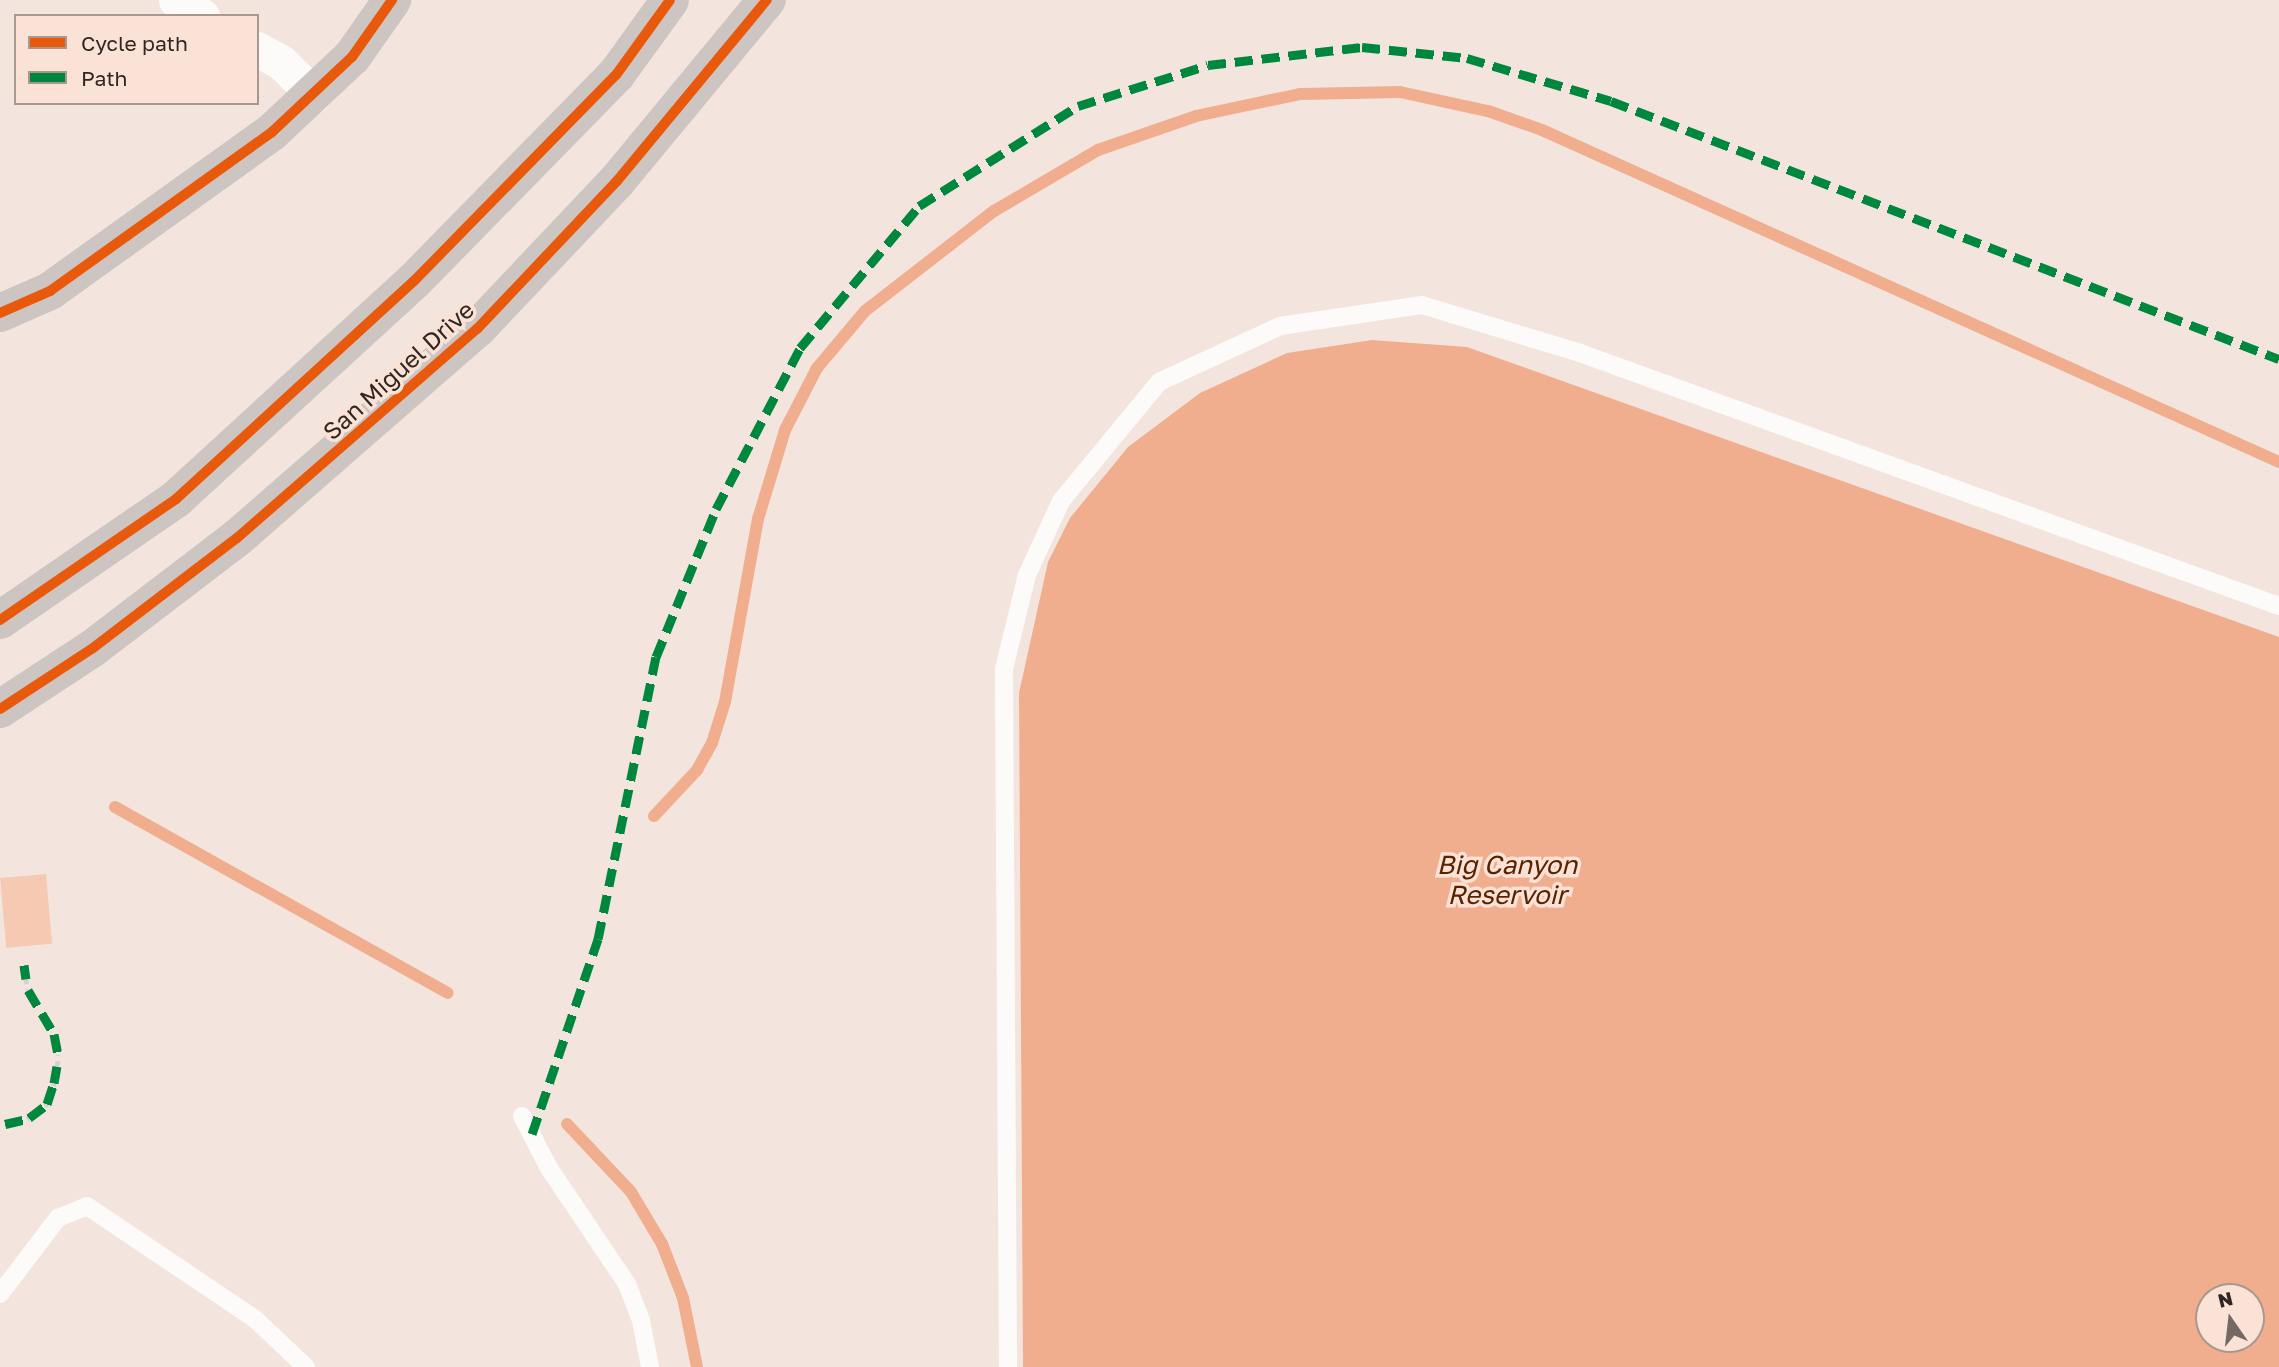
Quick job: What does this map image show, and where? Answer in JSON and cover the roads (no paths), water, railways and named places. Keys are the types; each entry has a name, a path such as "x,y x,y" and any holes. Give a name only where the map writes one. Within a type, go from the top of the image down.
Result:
{"main road":[{"path":"0,313 50,291 272,132 352,57 392,0"},
{"path":"0,620 176,499 404,290 616,75 670,0"},
{"name":"San Miguel Drive","path":"0,709 93,648 237,538 477,329 617,181 767,0"}],"street":[{"path":"176,0 199,14"},
{"path":"259,50 282,64 314,95"}],"lane":[{"path":"1008,1367 1009,1165 1002,904 1004,668 1027,575 1061,501 1159,382 1280,326 1422,305 1580,352 2279,607"},
{"path":"522,1116 549,1168 627,1284 641,1321 650,1367"},
{"path":"0,1294 58,1218 87,1206 255,1319 306,1367"}],"water":[{"name":"Big Canyon Reservoir","path":"1372,340 1467,347 2279,637 2279,1367 1023,1367 1019,693 1048,562 1070,518 1128,447 1200,393 1287,353"}],"waterway":[{"path":"654,816 697,770 712,743 725,702 758,519 785,430 817,368 865,311 994,211 1098,150 1196,116 1300,94 1400,92 1488,111 1542,130 2279,462"},
{"path":"115,807 448,993"},
{"path":"567,1124 631,1192 662,1244 683,1298 697,1367"}]}
